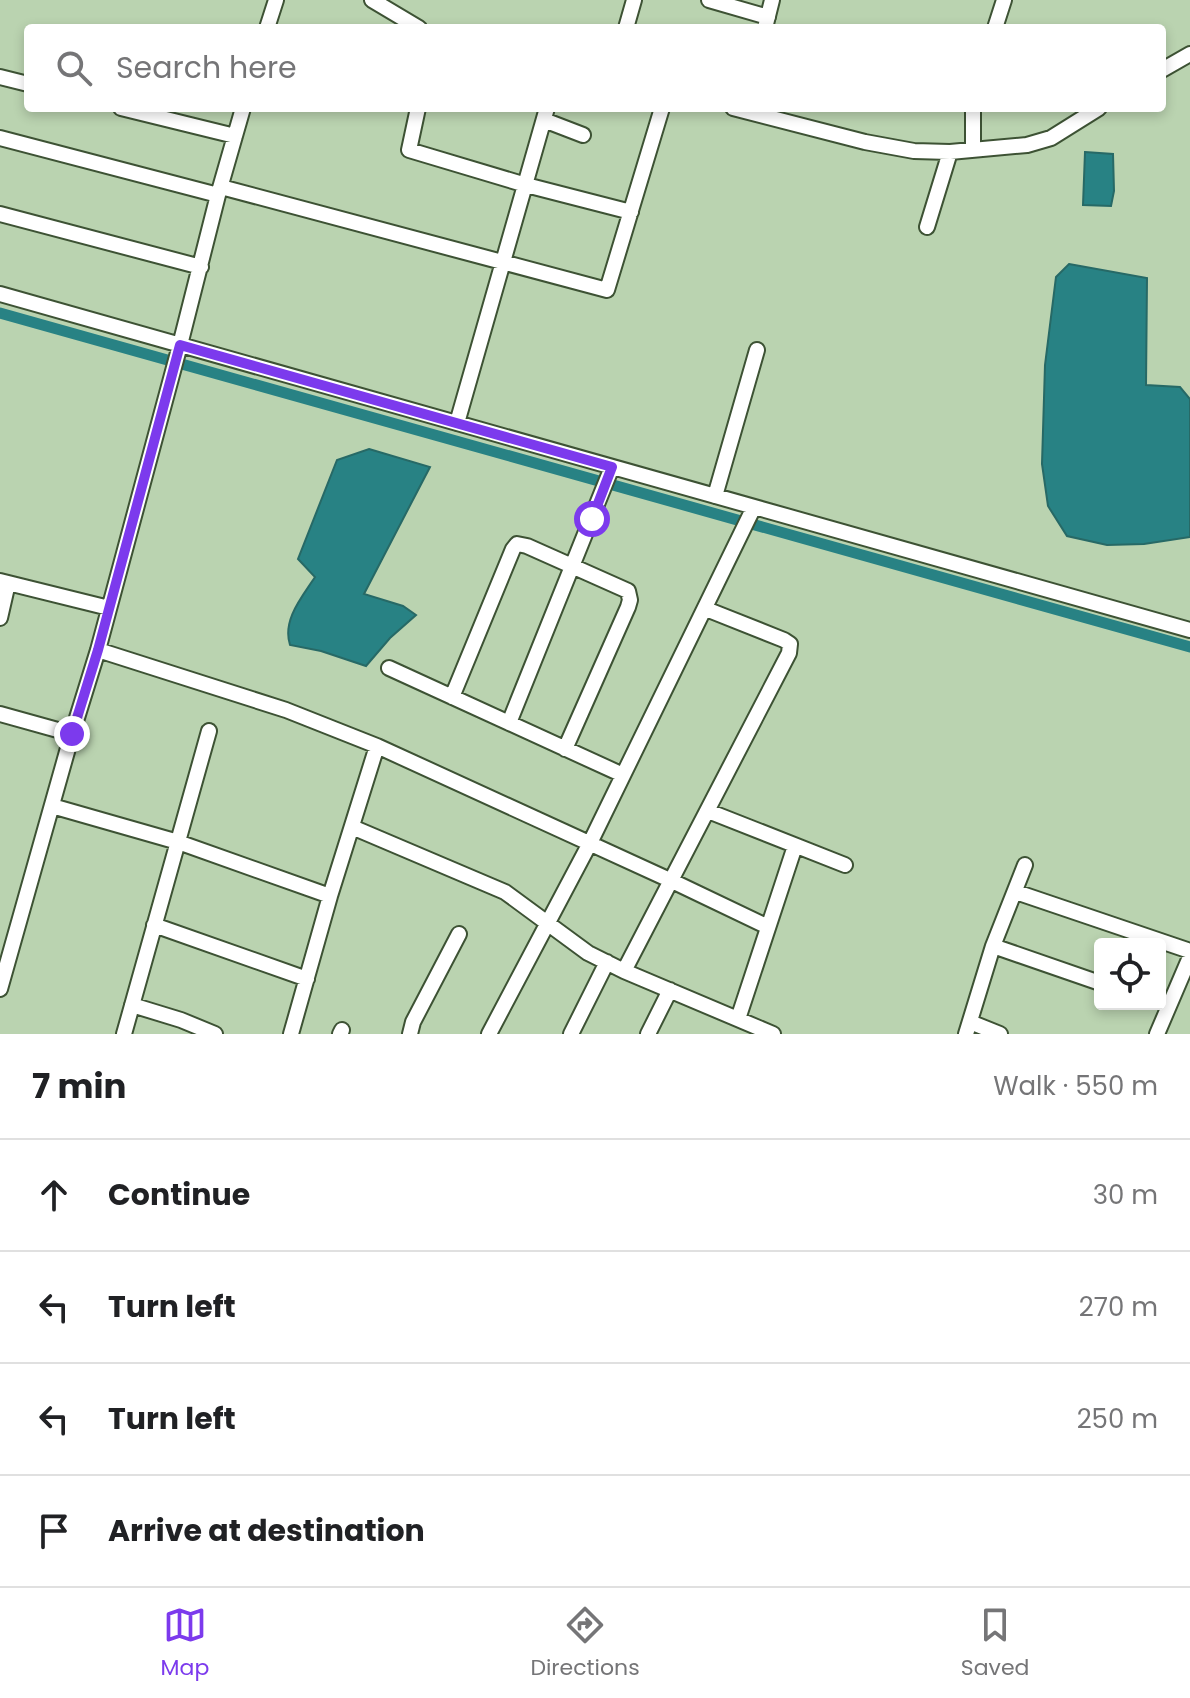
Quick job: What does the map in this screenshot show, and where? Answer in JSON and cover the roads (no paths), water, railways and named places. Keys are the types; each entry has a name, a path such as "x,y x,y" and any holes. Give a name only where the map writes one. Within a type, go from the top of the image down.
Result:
{"street":[{"path":"268,24 276,0"},
{"path":"372,0 412,24"},
{"path":"398,16 403,0"},
{"path":"627,24 634,0"},
{"path":"709,0 766,23 772,0"},
{"path":"996,24 1004,0"},
{"path":"1166,68 1190,54"},
{"path":"0,77 24,83"},
{"path":"137,112 235,136"},
{"path":"0,989 98,650 242,112"},
{"path":"417,112 409,150 631,212"},
{"path":"0,138 607,290 661,112"},
{"path":"750,112 865,142 914,151 950,152 1027,145 1051,138 1093,112"},
{"path":"973,112 973,150"},
{"path":"457,423 545,114 583,135"},
{"path":"927,227 950,152"},
{"path":"0,214 201,267"},
{"path":"0,294 457,423 611,471 715,496 750,517 1189,628"},
{"path":"715,496 757,350"},
{"path":"509,723 611,471"},
{"path":"489,1034 590,843 750,517"},
{"path":"452,697 517,544 628,591 630,600 565,749"},
{"path":"0,618 4,582 109,608"},
{"path":"624,971 789,653 790,644 706,609"},
{"path":"98,650 286,710 377,746 768,927"},
{"path":"389,668 623,775"},
{"path":"0,714 72,734"},
{"path":"124,1034 209,731"},
{"path":"291,1034 377,746"},
{"path":"52,806 178,842 330,896"},
{"path":"708,811 845,865"},
{"path":"352,827 505,892 588,953 624,971 773,1034"},
{"path":"738,1019 795,846"},
{"path":"1000,1034 968,1028 993,946 1025,865"},
{"path":"1016,892 1190,954 1166,1003"},
{"path":"154,925 307,979"},
{"path":"410,1034 413,1022 459,934"},
{"path":"993,946 1094,981"},
{"path":"571,1034 607,962"},
{"path":"648,1034 670,990"},
{"path":"132,1005 215,1034"},
{"path":"1157,1034 1164,1010"}],"water":[{"path":"1085,152 1113,154 1114,191 1111,206 1083,205"},
{"path":"1069,264 1147,278 1146,385 1180,387 1190,399 1190,537 1144,544 1107,545 1067,536 1048,506 1042,464 1045,365 1056,277"},
{"path":"369,449 430,467 364,594 403,606 416,615 390,638 366,666 321,651 290,645 288,636 295,609 315,577 298,559 337,460"}],"waterway":[{"path":"0,313 1190,647"}]}
